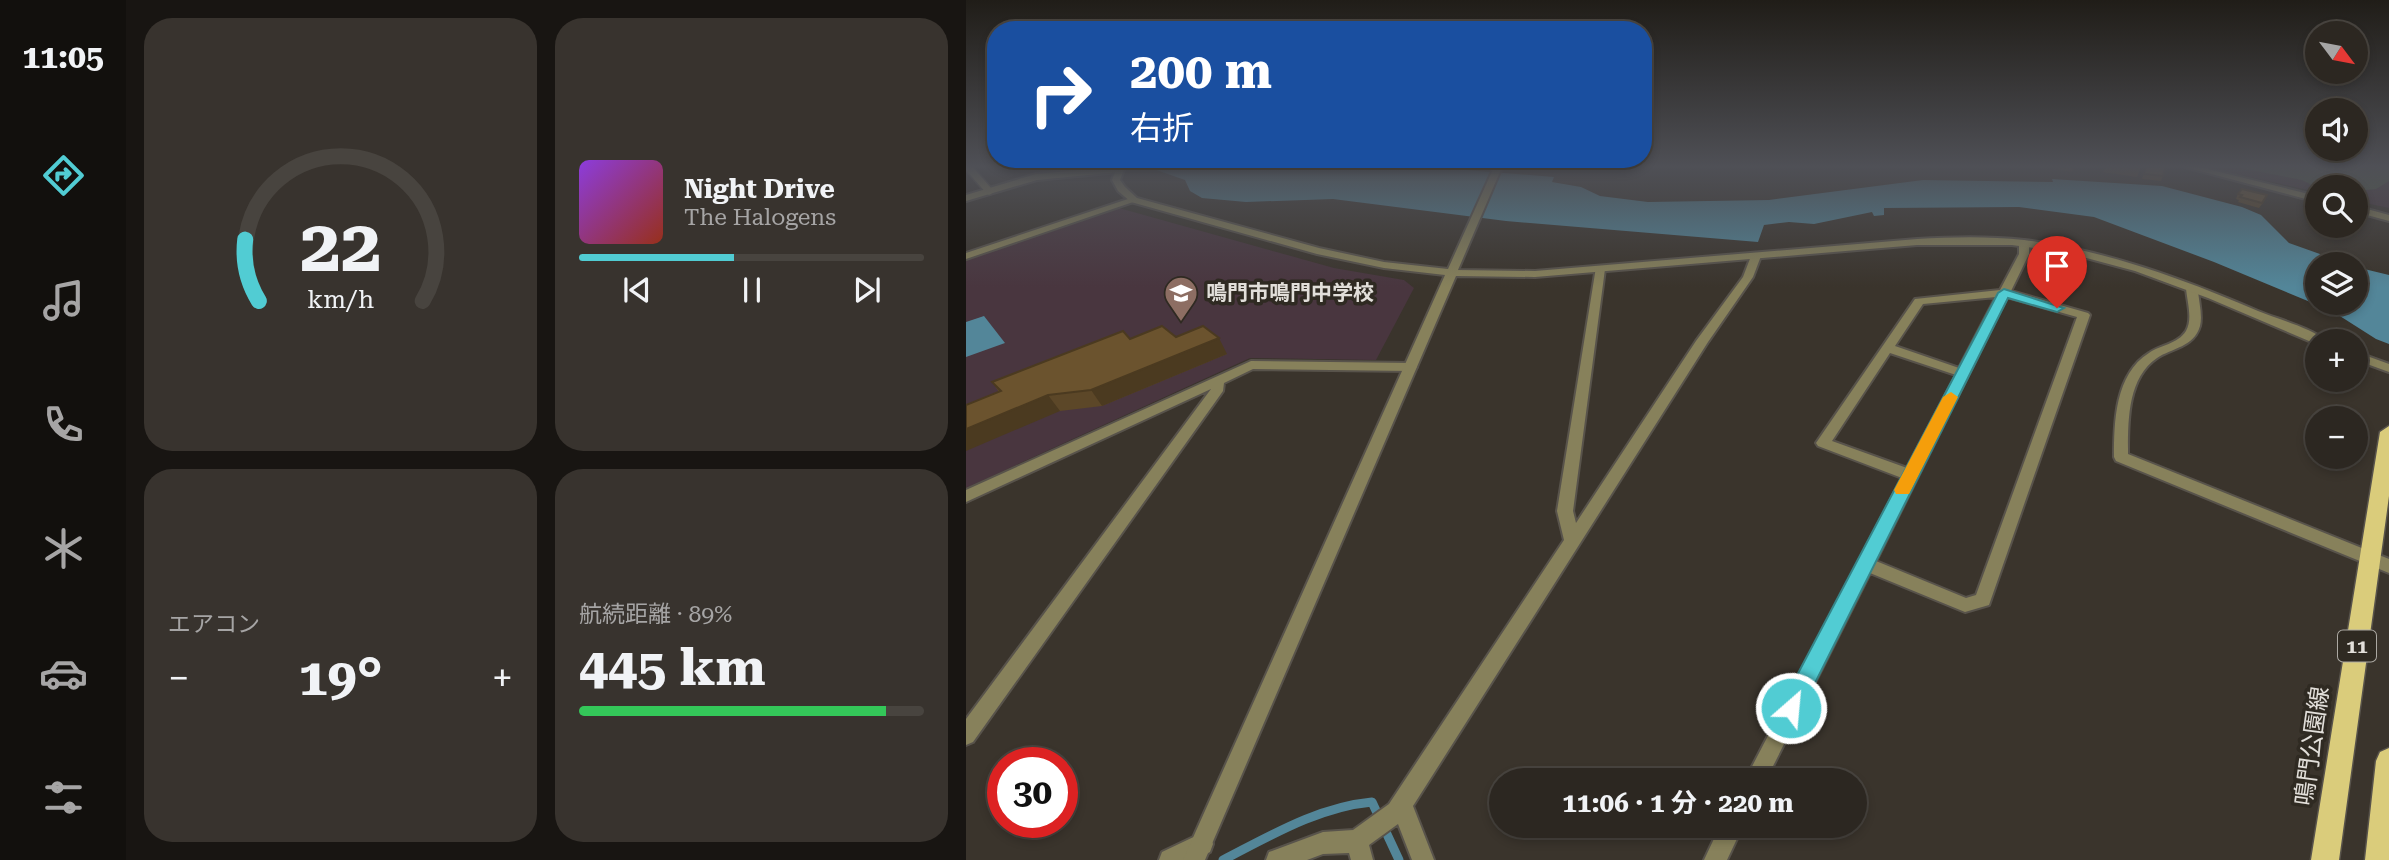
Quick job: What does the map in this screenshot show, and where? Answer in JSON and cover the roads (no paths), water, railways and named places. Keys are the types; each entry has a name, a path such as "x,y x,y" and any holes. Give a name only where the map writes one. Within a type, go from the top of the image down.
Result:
{"main road":[{"name":"鳴門公園線","path":"2325,860 2379,562 2389,432"},
{"path":"2379,860 2389,761"}],"street":[{"path":"966,256 1113,207"},
{"path":"1160,207 1317,251 1384,265 1453,273 1535,274 1917,242 1972,240 2024,243 2105,259 2150,272 2305,335"},
{"path":"1170,860 1197,854 1480,207"},
{"path":"2368,212 2389,218"},
{"path":"1761,768 2024,254 2024,243"},
{"path":"1277,860 1323,843 1363,844 1400,809 1572,540 1702,341 1748,276 1756,256"},
{"path":"1572,540 1565,511 1600,269"},
{"path":"2192,288 2194,326 2188,338 2148,359 2136,374 2121,411 2121,457 2379,562"},
{"path":"1864,563 1965,605 1983,600 2084,315 2004,293 1919,301 1823,443 1910,475"},
{"path":"1886,348 1963,373"},
{"path":"2368,360 2389,368"},
{"path":"966,496 1251,365 1411,367"},
{"path":"966,735 1218,388 1217,381"},
{"path":"1400,809 1423,860"},
{"path":"1715,860 1726,838"}],"water":[{"path":"1397,207 2001,207 1884,208 1884,215 1874,216 1872,212 1814,224 1789,222 1764,225 1758,242 1506,221"},
{"path":"2020,207 2242,207 2261,215 2289,243 2314,252 2305,252 2305,300 2094,217"},
{"path":"2368,270 2389,275 2389,344 2368,334 2368,329 2360,329 2338,315 2368,315"},
{"path":"984,316 1005,343 966,357 966,322"}],"waterway":[{"path":"1223,860 1314,816 1372,802 1399,860"}],"place":[{"name":"鳴門市鳴門中学校","path":"1181,323"}]}
